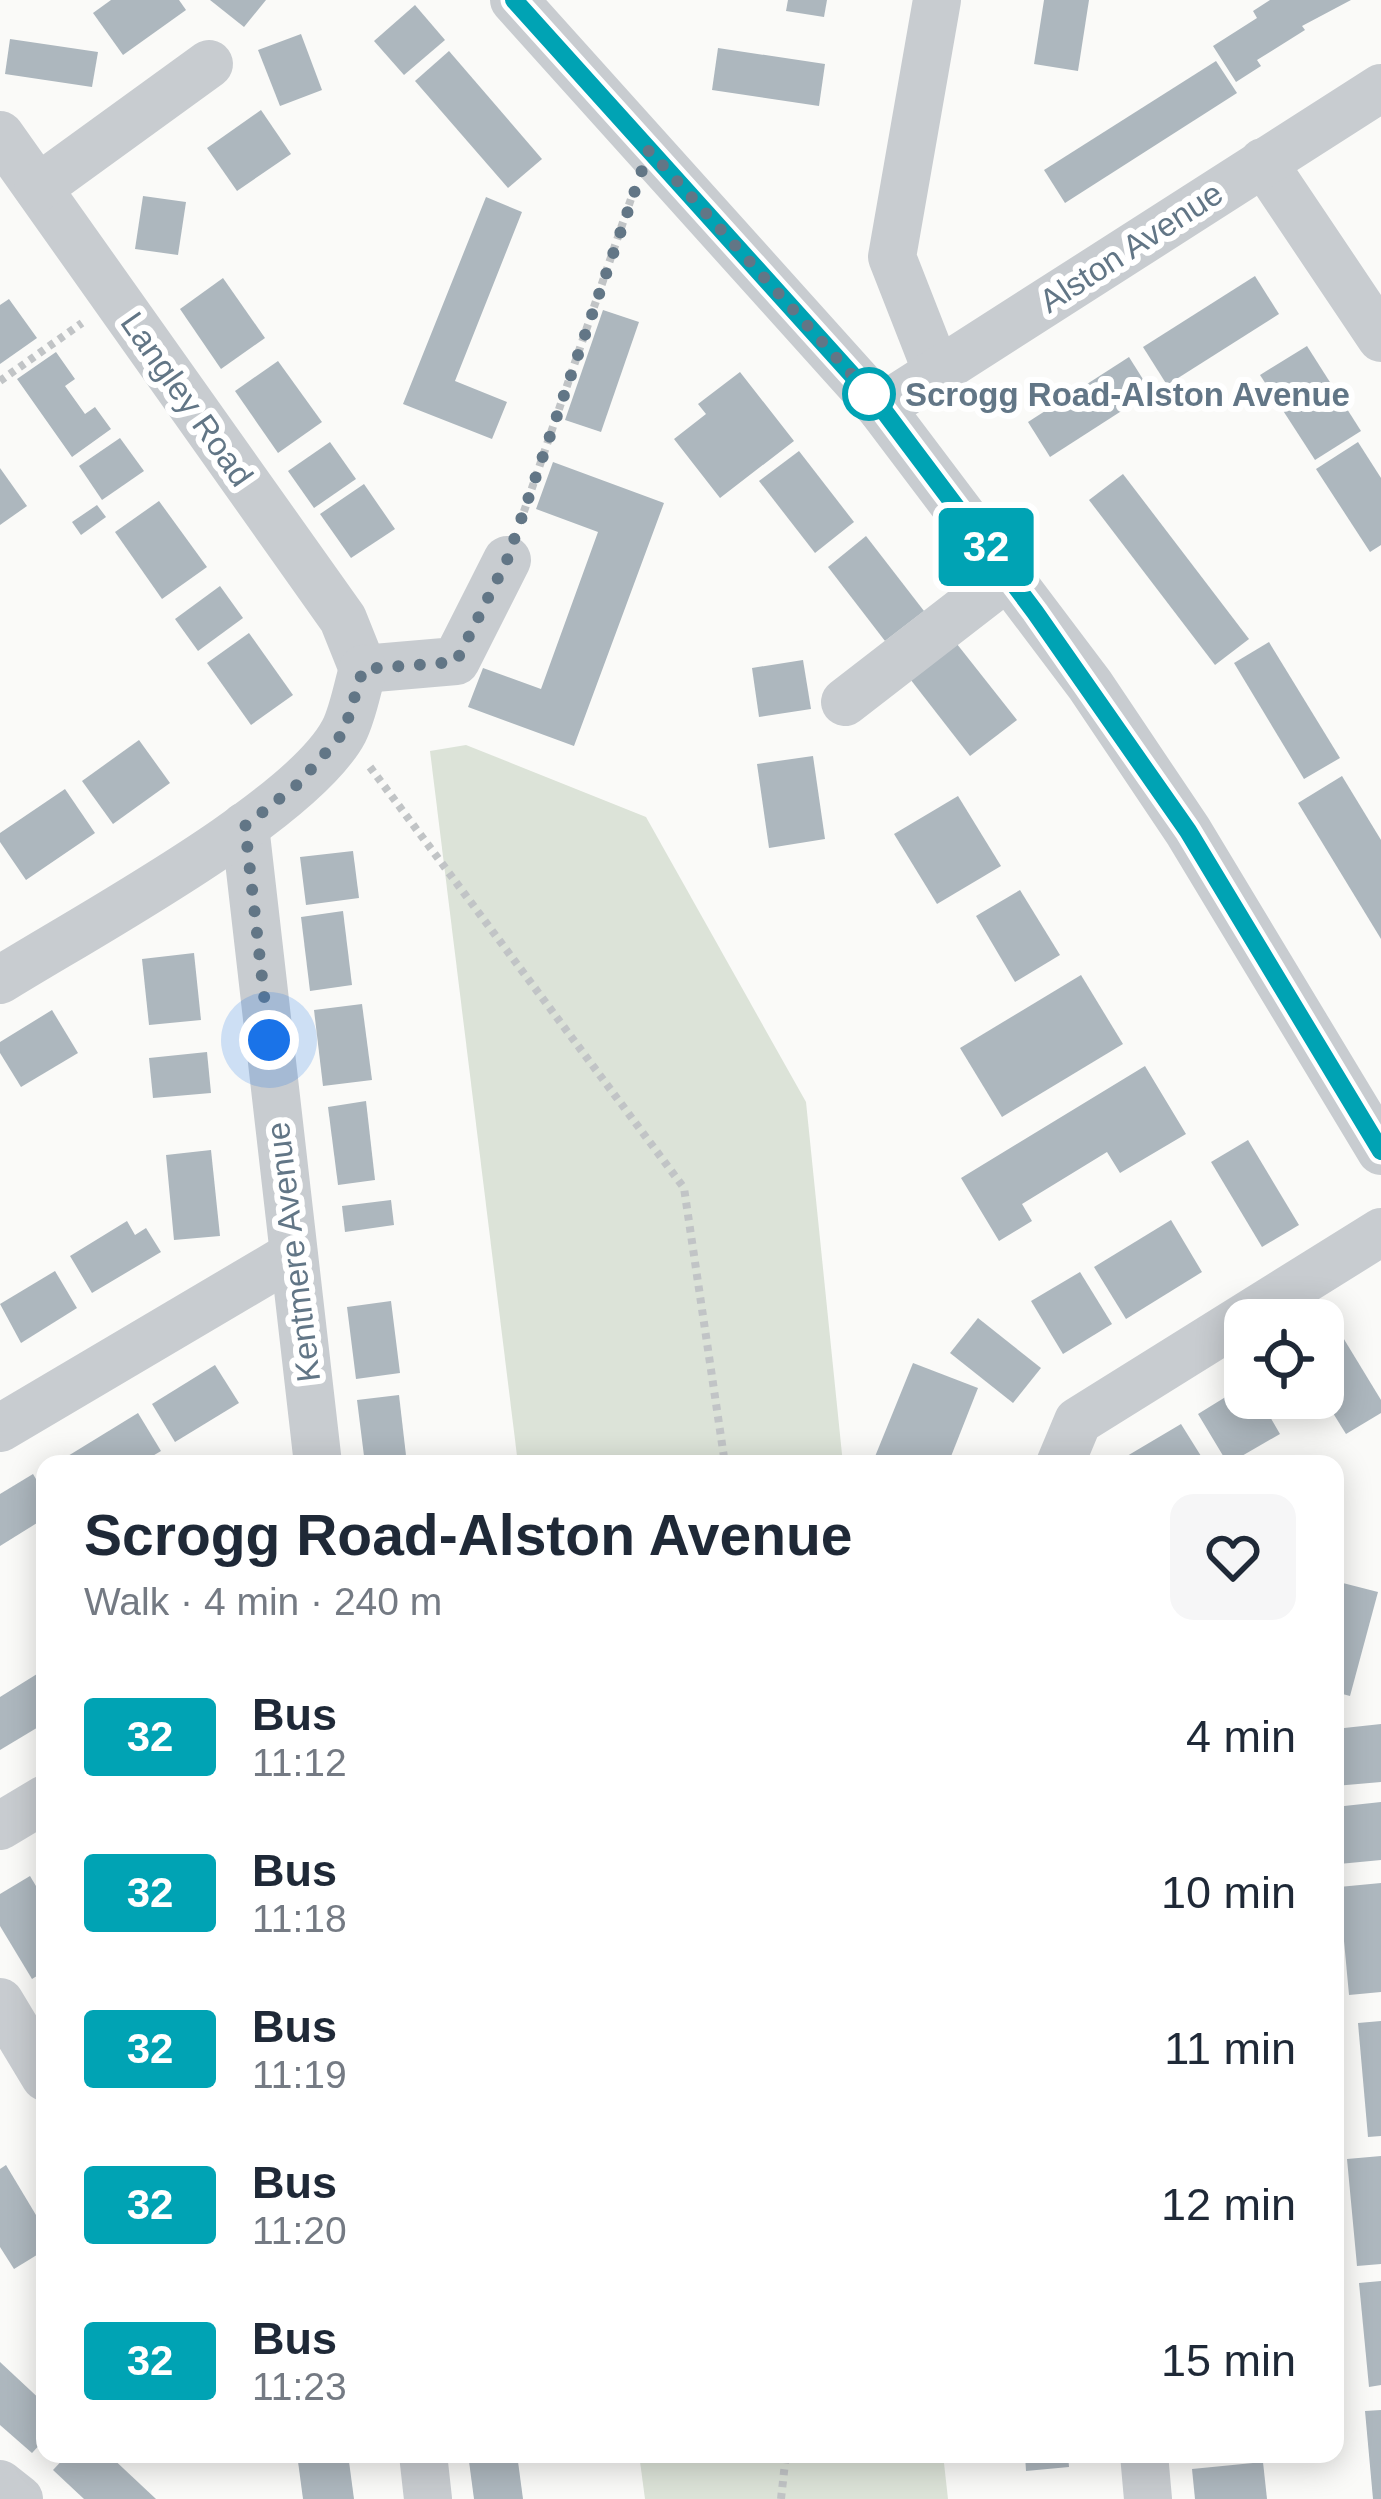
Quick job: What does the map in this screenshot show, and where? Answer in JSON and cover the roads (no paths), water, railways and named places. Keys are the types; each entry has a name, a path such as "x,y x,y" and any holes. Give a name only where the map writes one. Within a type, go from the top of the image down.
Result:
{"street":[{"path":"514,0 881,407 1008,576 1188,831 1381,1151"},
{"path":"937,372 892,257 938,0"},
{"path":"38,188 209,64"},
{"name":"Alston Avenue","path":"881,407 1381,88"},
{"name":"Langley Road","path":"0,135 343,619 363,669"},
{"path":"1263,162 1381,338"},
{"path":"0,980 245,826 298,784 344,732 363,669 456,662 507,560"},
{"path":"845,702 1008,576"},
{"name":"Kentmere Avenue","path":"245,826 317,1455"},
{"path":"1064,1455 1078,1421 1381,1232"},
{"path":"0,1428 293,1256"},
{"path":"0,1826 36,1804"},
{"path":"0,2002 36,2062"},
{"path":"424,2463 428,2499"},
{"path":"1145,2463 1148,2499"},
{"path":"0,2485 19,2499"}],"place":[{"name":"Scrogg Road-Alston Avenue","path":"869,394"}]}
